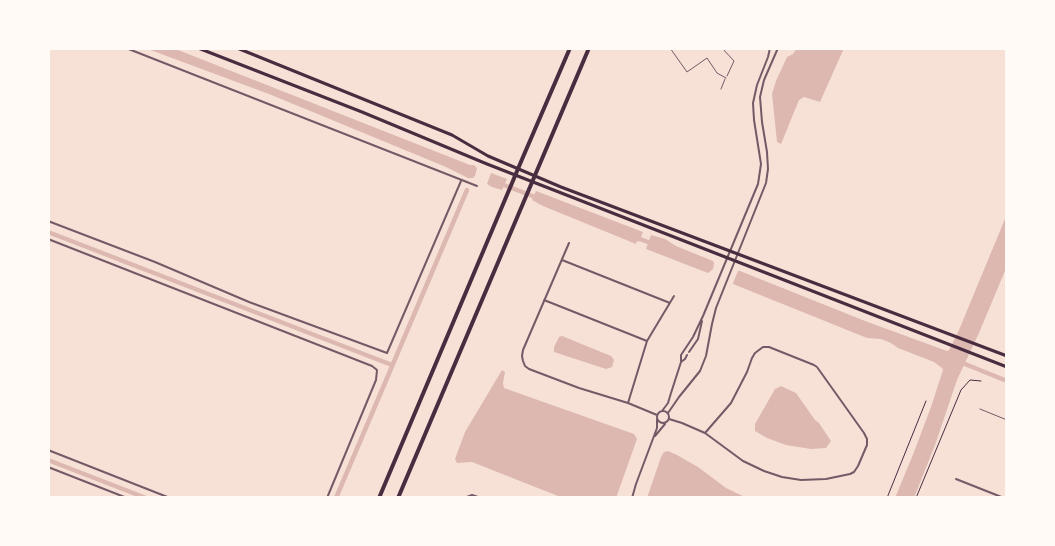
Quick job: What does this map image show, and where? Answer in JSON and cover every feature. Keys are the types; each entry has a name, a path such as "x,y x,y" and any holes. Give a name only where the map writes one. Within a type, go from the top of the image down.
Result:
{"highway":[{"path":"379,498 570,48"},
{"path":"398,498 589,48"}],"main road":[{"path":"198,48 487,164 1007,367"},
{"path":"237,48 452,135 488,156 561,187 1007,356"}],"street":[{"path":"126,48 477,186"},
{"path":"632,498 654,438 658,423 657,417 668,403 681,362 681,355 703,316 760,177 760,159 753,112 755,90 770,48"},
{"path":"654,438 668,420 668,413 700,371 706,356 716,308 764,191 768,175 760,97 762,86 778,48"},
{"path":"753,112 761,111"},
{"path":"48,221 155,262 249,303 387,353 462,181"},
{"path":"48,239 372,366 377,370 376,380 327,498"},
{"path":"569,243 523,350 523,361 529,369 628,403 657,417 661,422 668,420 682,423 705,434 743,461 782,477 801,480 826,479 850,474 858,466 867,445 864,433 817,368 769,347 759,349 752,358 731,403 705,434"},
{"path":"562,260 670,303"},
{"path":"628,403 647,341 674,296"},
{"path":"544,300 647,341"},
{"path":"681,362 698,339 703,316"},
{"path":"662,411 668,413"},
{"path":"48,450 170,498"},
{"path":"48,467 127,498"},
{"path":"956,479 1004,498"},
{"path":"465,497 472,495 481,498"}],"lane":[{"path":"670,48 687,72 707,58 717,73 726,78"},
{"path":"721,88 734,61 723,48"},
{"path":"980,409 1007,420"}],"path":[{"path":"916,498 961,390 970,381 981,381"},
{"path":"886,498 926,401"}],"shaded area":[{"path":"145,48 173,48 474,165 477,168 475,176 468,178 269,94"},
{"path":"797,48 844,48 820,102 804,97 799,100 781,144 777,142 772,94 787,57"},
{"path":"491,173 507,179 502,190 487,184"},
{"path":"536,191 643,232 639,242 637,241 636,244 543,206 532,200"},
{"path":"1007,214 1007,266 957,380 914,498 895,498 931,407 942,368 934,362 891,343 881,339 867,338 733,283 740,271 947,351 959,330"},
{"path":"651,235 713,261 713,269 708,273 646,249"},
{"path":"562,336 611,356 614,360 612,367 606,369 554,352 559,337"},
{"path":"502,370 505,372 504,388 634,434 637,439 616,498 563,498 472,462 457,463 455,459 465,432"},
{"path":"781,386 796,393 819,423 831,441 826,448 811,449 786,445 755,431 755,424 775,389"},
{"path":"668,451 698,467 726,488 747,498 647,498 661,457 664,452"}],"waterway":[{"path":"501,184 538,198"},
{"path":"336,498 467,190"},
{"path":"48,232 392,365"},
{"path":"635,237 653,244"},
{"path":"960,362 1007,381"},
{"path":"48,460 146,498"}]}
